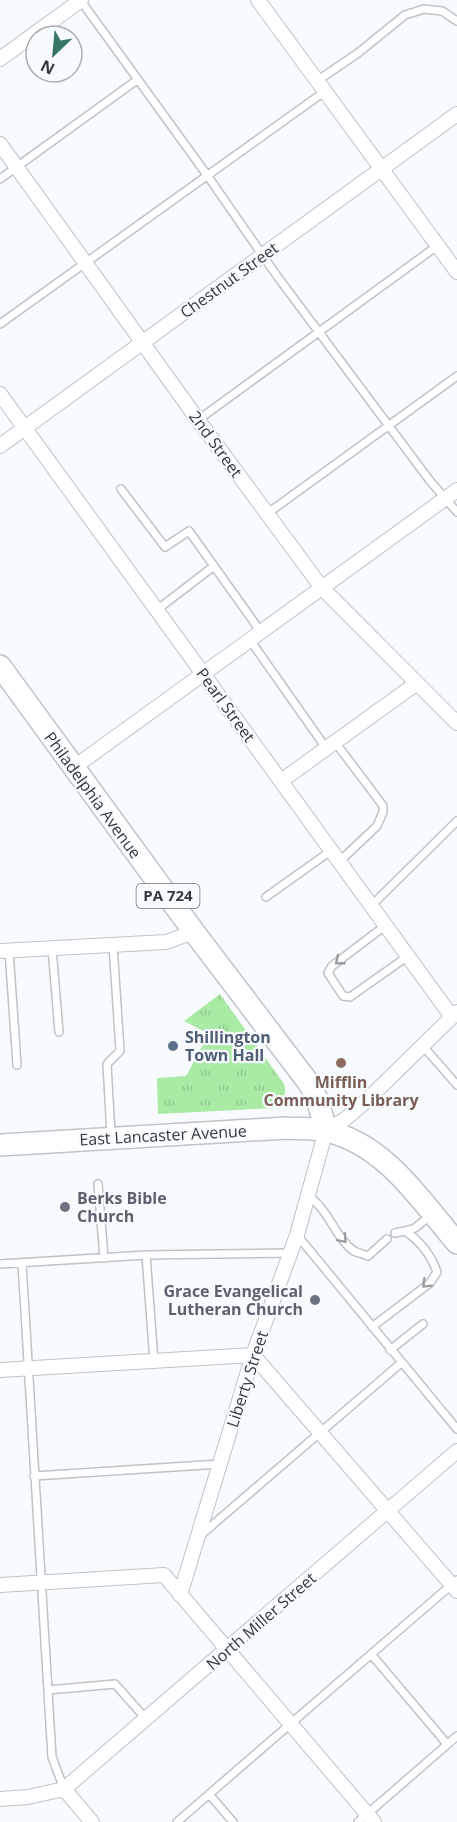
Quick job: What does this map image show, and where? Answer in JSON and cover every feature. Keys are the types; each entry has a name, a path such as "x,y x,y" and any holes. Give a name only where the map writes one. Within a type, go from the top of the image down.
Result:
{"main road":[{"name":"Philadelphia Avenue","path":"0,666 194,932 311,1086 326,1131"},
{"name":"East Lancaster Avenue","path":"0,1144 286,1128 326,1131 358,1143 385,1161 457,1243"}],"street":[{"path":"0,59 81,0"},
{"path":"258,0 457,272"},
{"name":"Chestnut Street","path":"0,446 457,114"},
{"name":"2nd Street","path":"0,144 322,588 457,723"},
{"name":"Pearl Street","path":"0,394 408,956 454,1014"},
{"path":"74,768 457,490"},
{"path":"281,780 417,683"},
{"path":"4,951 166,942 194,932"},
{"path":"326,1131 345,1120 364,1103 454,1014"},
{"name":"Liberty Street","path":"180,1595 253,1354 297,1235 326,1131"},
{"path":"0,1370 253,1354 455,1586"},
{"name":"North Miller Street","path":"64,1789 457,1451"},
{"path":"0,1585 164,1575 366,1819"},
{"path":"0,1799 28,1797 64,1789 92,1822"}],"lane":[{"path":"81,0 263,256 457,512"},
{"path":"0,324 207,175 320,87 405,15 424,9 442,11 457,21"},
{"path":"0,179 137,80"},
{"path":"198,420 437,246"},
{"path":"268,513 457,376"},
{"path":"121,489 165,547 189,531 214,566 255,636 330,745 383,806 381,820 377,826 336,856 266,897"},
{"path":"158,609 214,566"},
{"path":"372,905 457,821"},
{"path":"386,925 332,966 328,973 329,977 343,996 350,997 408,956"},
{"path":"111,1138 107,1064 120,1051 113,945"},
{"path":"52,948 59,1032"},
{"path":"4,951 17,1065"},
{"path":"423,1046 457,1085"},
{"path":"98,1184 104,1258"},
{"path":"308,1196 318,1202 334,1228 354,1251 368,1256 387,1239"},
{"path":"395,1233 415,1228 432,1214"},
{"path":"372,1327 430,1283 437,1272 433,1260 415,1238 405,1231"},
{"path":"297,1235 457,1429"},
{"path":"0,1264 146,1255 291,1253"},
{"path":"146,1255 154,1361"},
{"path":"22,1263 52,1757 64,1789"},
{"path":"390,1350 423,1324"},
{"path":"197,1538 401,1363"},
{"path":"34,1476 220,1464"},
{"path":"177,1822 371,1654 455,1586"},
{"path":"371,1654 447,1744"},
{"path":"48,1689 115,1684 146,1719"},
{"path":"366,1819 457,1736"},
{"path":"209,1794 233,1822"}],"green space":[{"path":"220,994 284,1084 283,1098 273,1108 158,1114 157,1078 186,1076 209,1034 184,1021"}],"place":[{"name":"Shillington Town Hall","path":"173,1046"},
{"name":"Mifflin Community Library","path":"341,1063"},
{"name":"Berks Bible Church","path":"65,1207"},
{"name":"Grace Evangelical Lutheran Church","path":"315,1300"}]}
